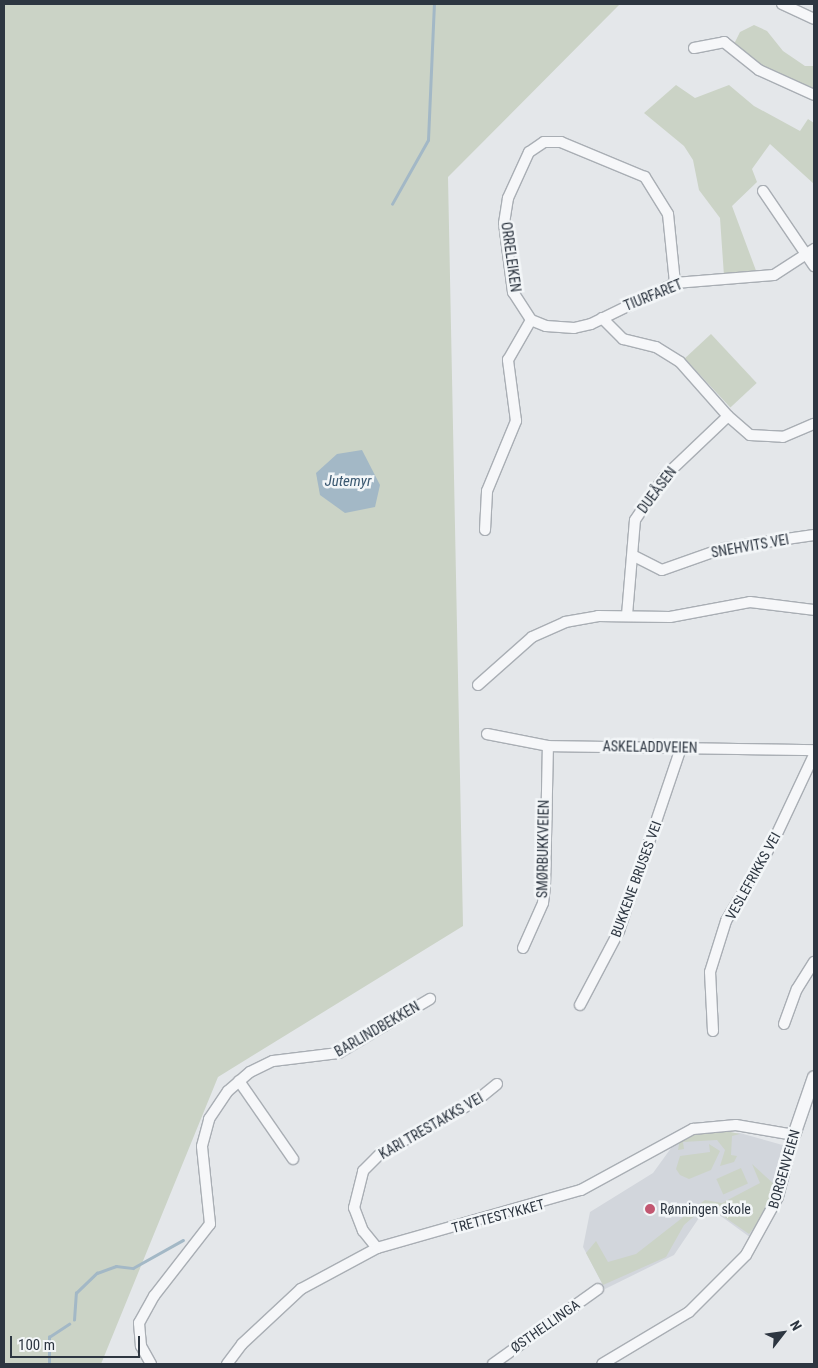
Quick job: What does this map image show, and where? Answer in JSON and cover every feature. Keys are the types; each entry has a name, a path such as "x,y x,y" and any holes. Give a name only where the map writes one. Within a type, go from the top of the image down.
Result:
{"street":[{"path":"782,4 814,19"},
{"path":"694,48 724,42 759,70 814,95"},
{"name":"ORRELEIKEN","path":"531,320 513,292 504,223 516,176 529,152 544,142 561,142 635,170 654,186 668,214 675,283"},
{"path":"763,191 806,257 814,266"},
{"name":"TIURFARET","path":"531,320 546,326 574,328 602,318 675,283 761,278 806,257 814,249"},
{"path":"602,318 624,339 656,347 680,362 728,416 750,434 770,438 814,424"},
{"path":"485,530 489,484 516,421 508,360 531,320"},
{"name":"DUEÅSEN","path":"626,615 634,556 632,535 641,509 664,476 728,416"},
{"name":"SNEHVITS VEI","path":"634,556 662,570 724,548 814,536"},
{"path":"478,685 546,628 626,615 670,617 750,602 814,610"},
{"name":"ASKELADDVEIEN","path":"487,734 548,746 814,750"},
{"name":"SMØRBUKKVEIEN","path":"523,948 543,904 548,746"},
{"name":"BUKKENE BRUSES VEI","path":"580,1005 619,931 681,748"},
{"name":"VESLEFRIKKS VEI","path":"713,1031 710,972 726,921 774,840 814,755"},
{"path":"784,1024 797,989 814,962"},
{"name":"BARLINDBEKKEN","path":"151,1364 142,1346 140,1323 154,1296 210,1224 203,1141 210,1118 239,1081 284,1058 331,1056 430,999"},
{"name":"BORGENVEIEN","path":"602,1364 689,1312 746,1255 778,1197 794,1136 814,1076"},
{"path":"239,1081 293,1159"},
{"name":"KARI TRESTAKKS VEI","path":"376,1248 355,1214 354,1195 363,1171 381,1153 476,1101 497,1084"},
{"name":"TRETTESTYKKET","path":"227,1364 242,1344 301,1289 376,1248 563,1197 600,1182 658,1144 693,1129 736,1125 794,1136"},
{"name":"ØSTHELLINGA","path":"493,1364 598,1289"}],"shaded area":[{"path":"4,4 620,4 448,177 463,926 218,1077 101,1364 4,1364"},
{"path":"754,25 767,31 783,51 805,66 814,66 814,92 763,69 734,44 740,32"},
{"path":"676,85 695,98 729,85 754,106 800,131 808,119 814,123 814,184 770,144 752,169 757,182 732,206 758,276 724,276 720,218 699,190 693,160 684,146 644,113"},
{"path":"711,334 757,383 730,408 685,359"},
{"path":"716,1129 740,1134 732,1136 731,1155 737,1156 734,1162 720,1166 725,1150 717,1140 683,1142 684,1149 678,1150 680,1139"},
{"name":"Rønningen skole","path":"717,1133 740,1133 786,1146 772,1199 751,1238 707,1206 674,1255 605,1289 583,1247 590,1212 653,1173 674,1144"},
{"path":"709,1144 720,1151 711,1170 689,1179 680,1175 676,1169 680,1156 710,1152"},
{"path":"752,1164 775,1185 764,1215 749,1234 707,1205 684,1225 666,1257 603,1285 586,1253 596,1241 608,1262 636,1254 705,1200 722,1203 760,1183"},
{"path":"741,1168 748,1184 723,1195 716,1179"}],"water":[{"name":"Jutemyr","path":"362,450 380,485 375,507 345,513 320,495 316,473 337,454"}],"waterway":[{"path":"392,204 428,140 434,4"},
{"name":"BARLINDBEKKEN","path":"74,1320 76,1293 97,1273 116,1266 133,1268 183,1240"},
{"name":"BARLINDBEKKEN","path":"49,1364 49,1337 69,1324"}],"place":[{"name":"Rønningen skole","path":"650,1209"}]}
